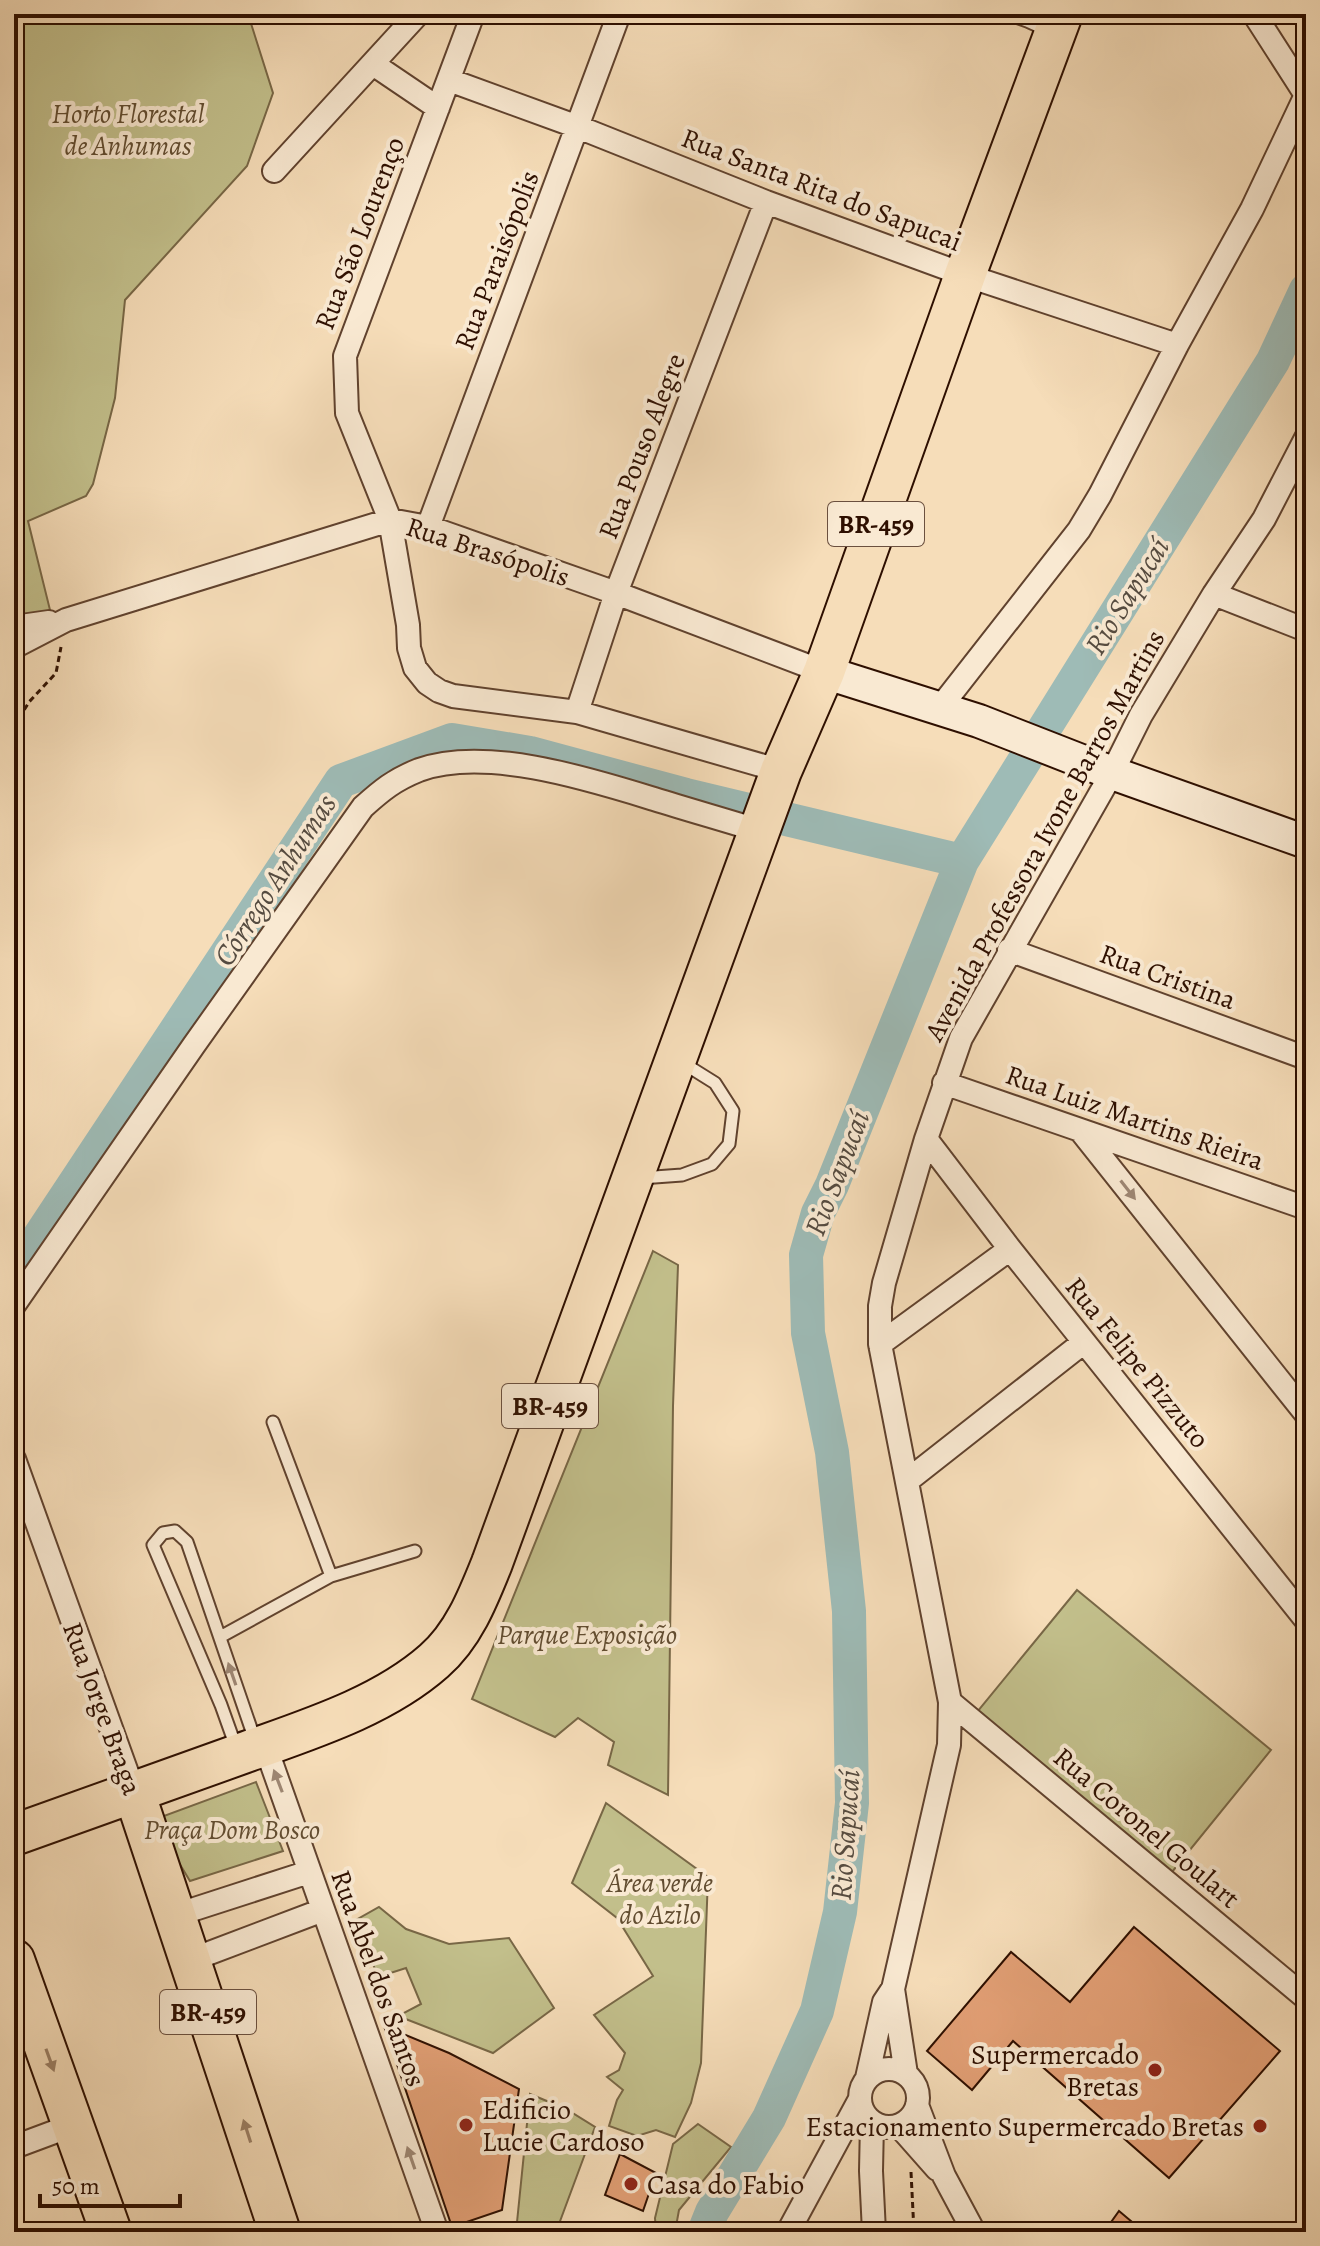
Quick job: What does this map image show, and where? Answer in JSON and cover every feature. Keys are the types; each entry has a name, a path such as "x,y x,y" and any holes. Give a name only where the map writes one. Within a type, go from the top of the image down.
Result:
{"highway":[{"name":"BR-459","path":"14,1835 351,1712 407,1681 435,1660 457,1635 479,1597 770,802 824,672 965,275 1043,21"},
{"name":"Rua Jorge Braga","path":"134,1792 280,2232"},
{"path":"14,1960 22,2005 73,2125 108,2231"}],"street":[{"path":"274,171 418,14"},
{"name":"Rua São Lourenço","path":"473,14 345,356 347,413 390,520 409,648 415,668 427,683 453,696 577,712 770,802"},
{"name":"Rua Paraisópolis","path":"428,527 619,14"},
{"path":"939,709 1079,530 1100,495 1177,345 1252,209 1306,95 1254,14"},
{"path":"373,64 438,108"},
{"name":"Rua Santa Rita do Sapucai","path":"449,80 965,275 1177,345"},
{"name":"Rua Pouso Alegre","path":"577,712 616,593 766,202"},
{"name":"Avenida Professora Ivone Barros Martins","path":"906,2074 893,1989 949,1745 950,1702 880,1344 880,1306 884,1283 926,1139 961,1038 1112,773 1141,715 1214,594 1264,519 1306,438"},
{"name":"Rua Brasópolis","path":"14,647 66,620 390,520 428,527 616,593 824,672"},
{"path":"1214,594 1306,630"},
{"path":"14,627 66,620"},
{"path":"824,672 979,721 1112,773 1306,842"},
{"path":"14,1305 363,807 390,783 422,769 458,763 503,763 770,802"},
{"name":"Rua Cristina","path":"1009,950 1306,1058"},
{"name":"Rua Luiz Martins Rieira","path":"944,1083 1295,1205"},
{"path":"1079,1129 1306,1414"},
{"name":"Rua Felipe Pizzuto","path":"926,1139 1306,1620"},
{"path":"1295,1205 1306,1228"},
{"path":"880,1344 1010,1249"},
{"path":"907,1481 1084,1342"},
{"name":"Rua Jorge Braga","path":"14,1459 134,1792"},
{"name":"Rua Coronel Goulart","path":"950,1702 1306,1998"},
{"name":"Rua Abel dos Santos","path":"254,1749 309,1872 437,2232"},
{"path":"176,1915 309,1872"},
{"path":"191,1960 323,1910"},
{"name":"Avenida Professora Ivone Barros Martins","path":"788,2232 863,2089 884,2002 893,1989"},
{"path":"904,2133 917,2105 914,2083 906,2074 890,2068 882,2069 863,2089 861,2108 872,2122 904,2133 944,2176"},
{"path":"917,2105 944,2176 974,2232"},
{"path":"872,2122 874,2232"},
{"path":"14,2147 73,2125"}],"lane":[{"path":"1008,14 1043,21"},
{"path":"633,1179 682,1175 712,1164 729,1144 733,1111 715,1083 677,1058"},
{"path":"273,1422 331,1576"},
{"path":"175,1531 187,1542 254,1749 221,1705 153,1545 163,1533 175,1531"},
{"path":"220,1637 331,1576 415,1551"}],"path":[{"path":"14,727 29,702 56,673 66,620"},
{"path":"904,2133 914,2232"}],"green space":[{"name":"Horto Florestal de Anhumas","path":"14,14 248,14 273,93 247,166 125,300 115,398 93,484 86,496 28,521 52,618 14,632"},
{"name":"Parque Exposição","path":"653,1251 678,1265 668,1795 608,1765 614,1742 578,1718 555,1737 472,1699"},
{"path":"1077,1590 1271,1750 1172,1872 977,1712"},
{"name":"Praça Dom Bosco","path":"256,1782 283,1851 190,1881 153,1820"},
{"name":"Área verde do Azilo","path":"606,1803 708,1877 701,2063 691,2103 675,2137 656,2130 637,2136 609,2126 623,2090 607,2077 619,2070 625,2053 594,2015 653,1976 617,1918 572,1883"},
{"path":"379,1907 406,1929 449,1944 509,1938 554,2008 493,2053 398,2016 421,2004 406,1968 378,1977 356,1920"},
{"path":"530,2094 566,2109 595,2127 556,2232 516,2232"},
{"path":"698,2124 731,2147 679,2210 675,2232 656,2232 655,2218 673,2144"}],"building":[{"name":"Supermercado Bretas","path":"1134,1927 1280,2051 1169,2178 1013,2041 972,2090 927,2051 1011,1952 1070,2002"},
{"name":"Edificio Lucie Cardoso","path":"384,2026 449,2053 519,2089 502,2210 452,2227"},
{"name":"Casa do Fabio","path":"620,2154 656,2173 643,2211 605,2195"},
{"path":"1119,2211 1144,2232 1104,2232"}],"waterway":[{"name":"Rio Sapucaí","path":"704,2232 712,2212 769,2118 817,2011 840,1912 852,1803 849,1611 832,1452 808,1333 806,1255 818,1213 962,861 1273,361 1306,290"},
{"name":"Córrego Anhumas","path":"14,1275 341,781 452,740 530,753 686,795 962,861"}],"place":[{"name":"Supermercado Bretas","path":"1155,2070"},
{"name":"Edificio Lucie Cardoso","path":"466,2125"},
{"name":"Estacionamento Supermercado Bretas","path":"1260,2126"},
{"name":"Casa do Fabio","path":"631,2184"}]}
